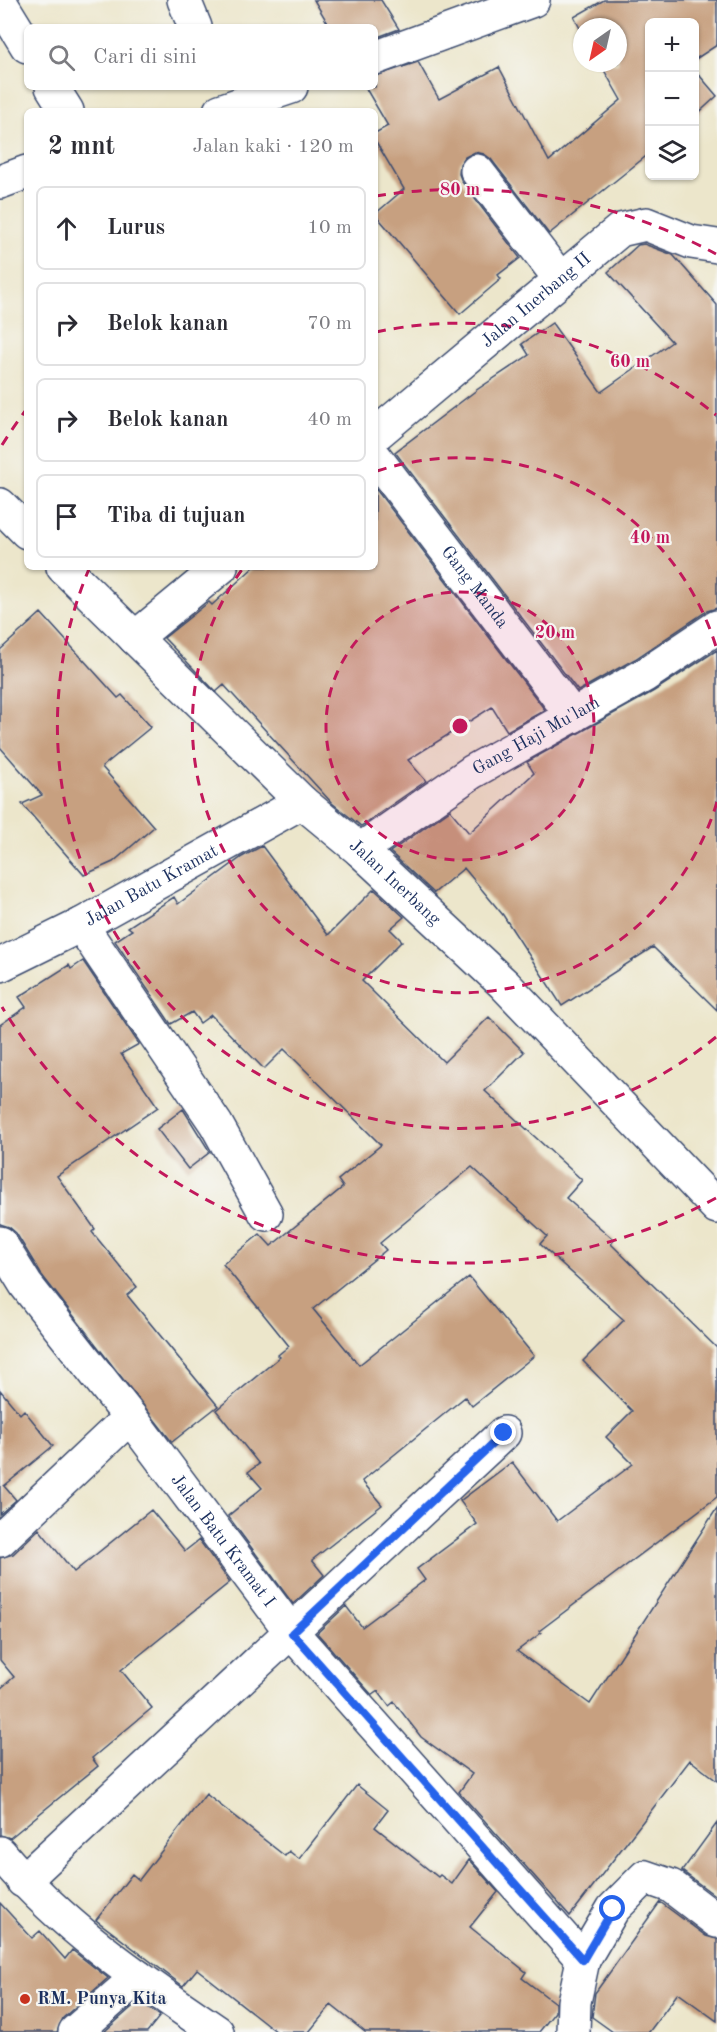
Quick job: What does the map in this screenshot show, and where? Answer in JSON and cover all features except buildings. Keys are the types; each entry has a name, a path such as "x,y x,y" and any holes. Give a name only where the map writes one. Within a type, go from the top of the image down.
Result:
{"street":[{"path":"184,0 194,24"},
{"path":"378,57 533,0"},
{"path":"0,2 24,41"},
{"path":"54,90 65,108"},
{"path":"221,102 277,90"},
{"path":"477,171 561,280"},
{"path":"0,182 24,173"},
{"name":"Jalan Inerbang II","path":"378,432 620,231 646,224 691,242 717,246"},
{"name":"Gang Manda","path":"378,461 573,716"},
{"path":"0,505 24,529"},
{"name":"Jalan Inerbang","path":"66,570 302,802 360,850 504,984 717,1207"},
{"path":"135,638 217,570"},
{"name":"Gang Haji Mu'lam","path":"360,850 471,772 645,675 717,627"},
{"name":"Jalan Batu Kramat","path":"0,965 81,925 302,802"},
{"path":"81,925 216,1124 266,1214"},
{"name":"Jalan Batu Kramat I","path":"0,1243 26,1285 130,1417 292,1633 583,1960"},
{"path":"0,1540 130,1417"},
{"path":"23,1881 292,1633 504,1433"},
{"path":"0,1853 23,1881 91,1944 217,2032"},
{"path":"573,2032 574,2002 583,1960 613,1909 645,1877 671,1886 717,1921"},
{"path":"75,2032 138,1977"}],"place":[{"name":"RM. Punya Kita","path":"25,1999"}],"route":[{"path":"504,1433 292,1633 583,1960 613,1909"}]}
